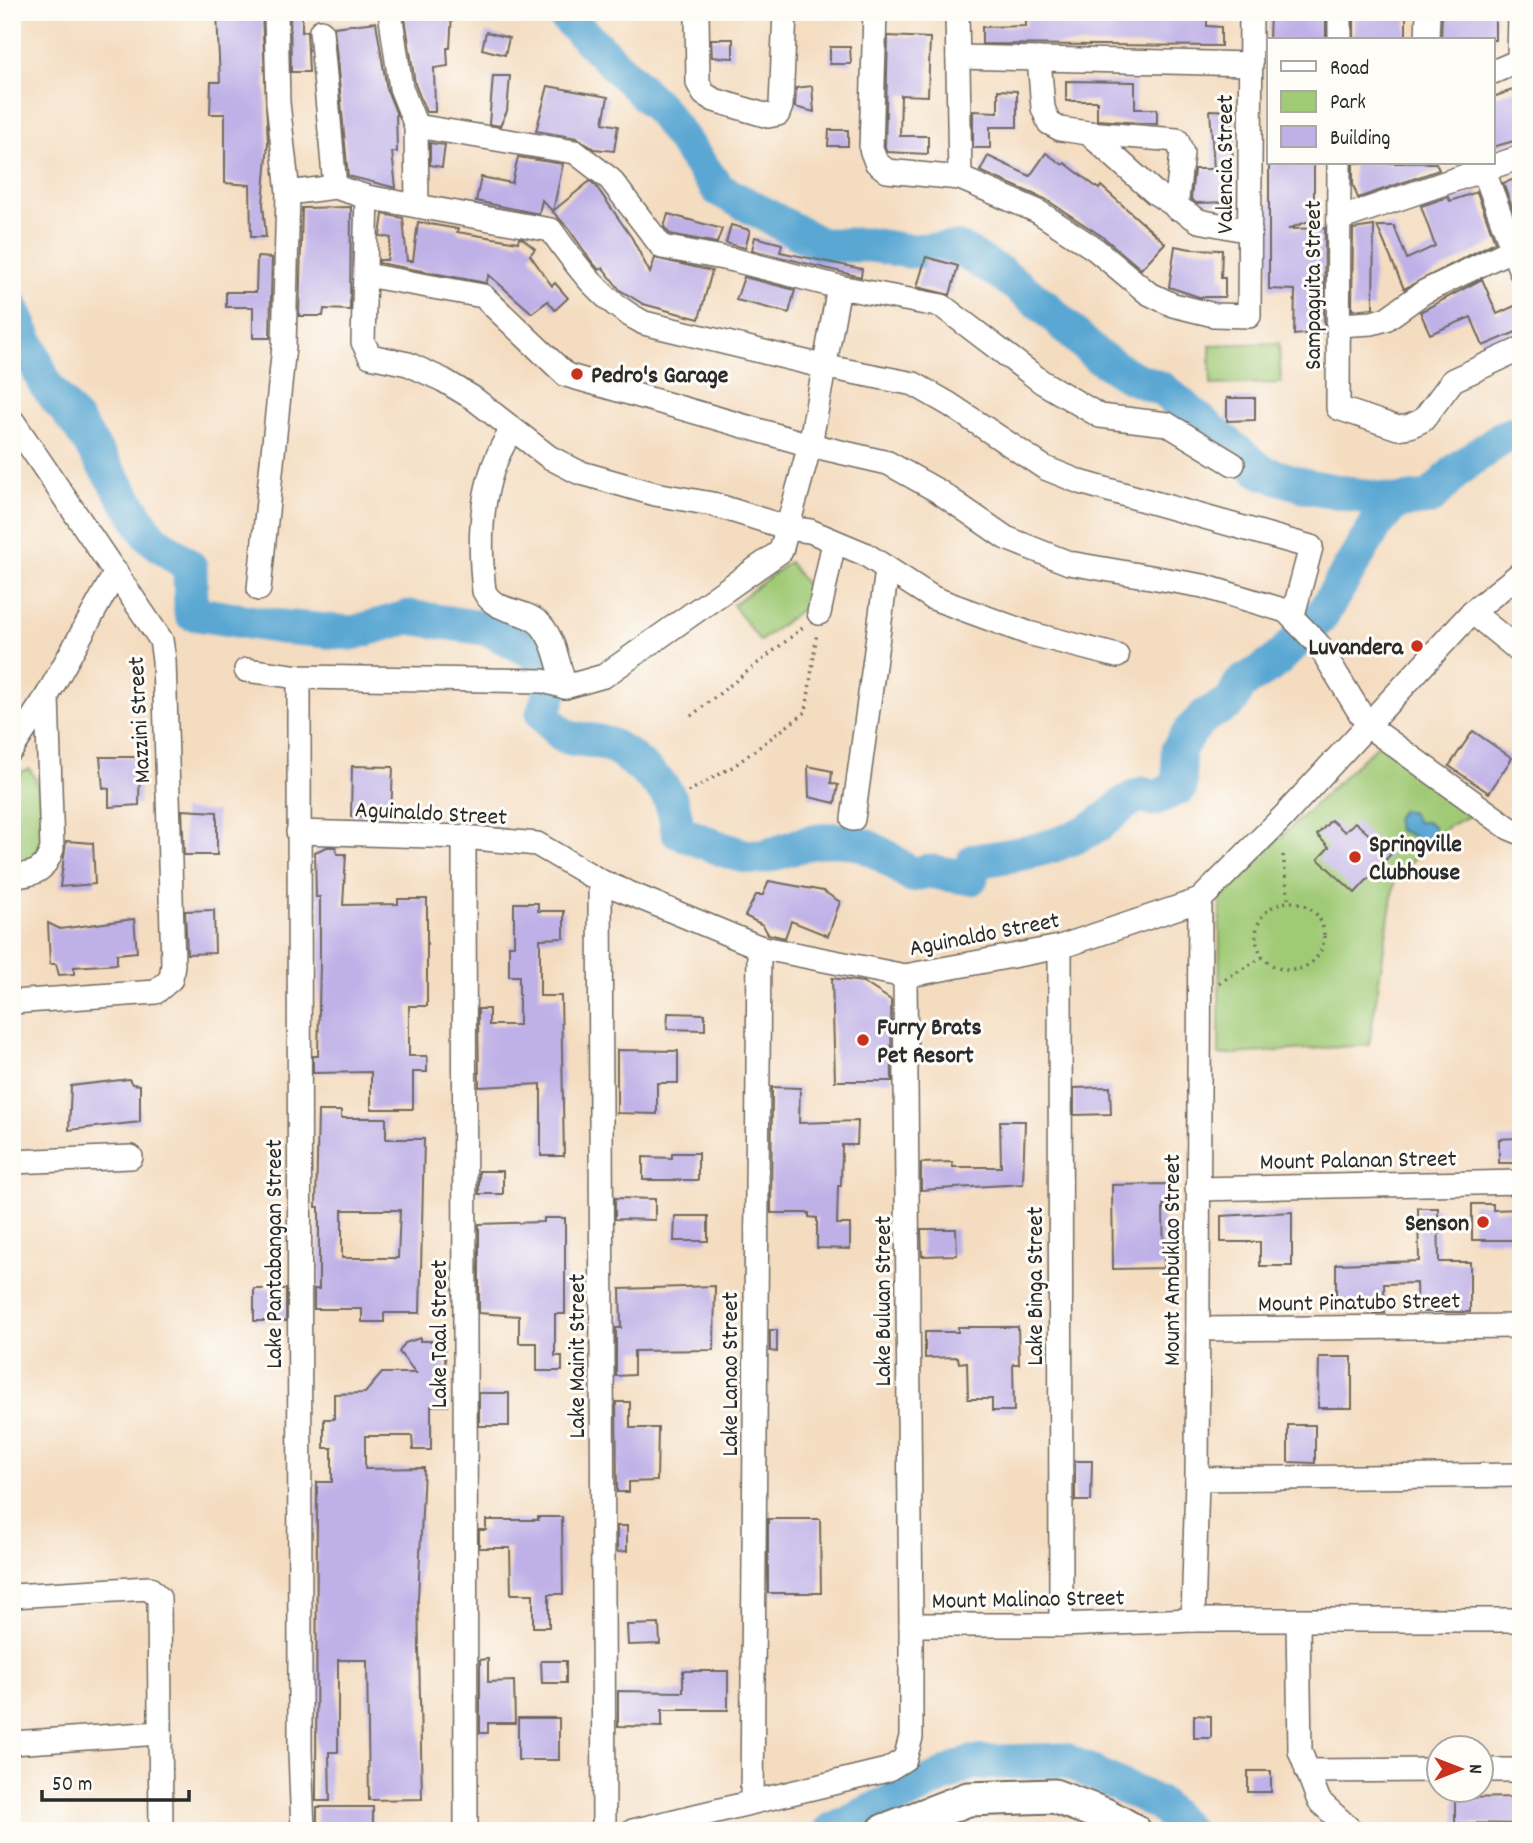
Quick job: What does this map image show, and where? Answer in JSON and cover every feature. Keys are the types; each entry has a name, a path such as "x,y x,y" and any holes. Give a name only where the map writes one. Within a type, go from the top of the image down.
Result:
{"street":[{"path":"259,589 284,346 288,193 278,103 276,12"},
{"path":"390,12 401,88 416,126 417,206"},
{"path":"697,12 698,83 704,93 714,100 768,116 778,114 781,106 785,12"},
{"path":"876,12 872,149 876,162 887,171 960,178 957,12"},
{"name":"Valencia Street","path":"960,178 1037,211 1095,249 1148,293 1173,305 1214,315 1250,316 1251,12"},
{"path":"1340,12 1340,38"},
{"path":"1427,38 1428,12"},
{"path":"1494,72 1520,60 1520,12"},
{"path":"321,31 335,187"},
{"path":"958,57 1251,64"},
{"path":"1039,59 1043,108 1049,124 1060,129 1088,133 1177,140 1182,153 1176,208"},
{"path":"416,126 575,152 610,179 662,247 733,260 839,287 942,306 1041,382 1100,416 1167,424 1233,464"},
{"path":"1088,133 1176,208 1199,221 1250,231"},
{"path":"1339,219 1521,157"},
{"name":"Sampaguita Street","path":"1339,164 1338,408 1398,428 1410,426 1423,420 1453,380 1521,349"},
{"path":"1484,171 1521,272"},
{"path":"288,193 335,187 367,197 551,230 585,278 621,311 645,323 822,366 914,384 1045,468 1080,482 1311,547 1297,619"},
{"path":"367,197 363,342 370,356 408,364 443,380 473,398 549,457 578,472 655,494 712,504 788,528 810,531 865,554 933,598 1028,633 1117,656"},
{"path":"1338,325 1371,323 1386,319 1424,292 1511,250"},
{"path":"366,275 483,296 566,375 810,445 888,463 938,491 1006,538 1069,563 1203,586 1297,619 1318,644 1368,726 1509,828 1521,833"},
{"path":"246,670 299,677 555,685 604,676 781,551 810,445 822,366 839,287"},
{"name":"Mazzini Street","path":"12,420 156,632 164,660 171,979 156,992 12,1002"},
{"path":"512,430 494,463 484,500 484,591 493,604 539,623 549,635 555,685"},
{"path":"819,613 834,542"},
{"path":"853,819 887,570"},
{"path":"12,749 47,696 116,572"},
{"name":"Aguinaldo Street","path":"298,832 464,837 537,844 600,881 759,947 905,976 1060,947 1200,900 1368,726 1472,612 1521,573"},
{"path":"1472,612 1521,652"},
{"name":"Lake Pantabangan Street","path":"299,677 300,1751 303,1831"},
{"path":"12,876 36,874 48,864 52,849 47,696"},
{"name":"Lake Taal Street","path":"464,837 466,1831"},
{"name":"Lake Mainit Street","path":"600,881 604,1831"},
{"name":"Mount Ambuklao Street","path":"1193,1620 1197,1479 1200,900"},
{"name":"Lake Lanao Street","path":"752,1801 759,947"},
{"name":"Lake Binga Street","path":"1060,947 1061,1625"},
{"name":"Lake Buluan Street","path":"905,976 911,1625"},
{"path":"12,1162 131,1157"},
{"name":"Mount Palanan Street","path":"1197,1189 1521,1182"},
{"name":"Mount Pinatubo Street","path":"1198,1329 1521,1325"},
{"path":"1197,1479 1521,1475"},
{"path":"12,1596 149,1588 159,1598 161,1831"},
{"name":"Mount Malinao Street","path":"633,1831 887,1770 905,1759 911,1737 911,1625 1061,1625 1193,1620 1521,1620"},
{"path":"1298,1622 1297,1732 1319,1801 1352,1831"},
{"path":"12,1743 160,1733"},
{"path":"1307,1770 1424,1770"},
{"path":"1494,1770 1521,1770"},
{"path":"884,1831 968,1799 1055,1796 1105,1815 1133,1831"}],"path":[{"path":"691,716 786,644 819,613"},
{"path":"688,792 733,766 806,712 819,613"},
{"path":"1283,855 1289,903"},
{"path":"1289,903 1306,906 1321,923 1324,934 1319,955 1312,963 1292,971 1271,965 1263,957 1257,947 1258,924 1273,907 1289,903"},
{"path":"1199,995 1263,957"}],"green space":[{"path":"1279,343 1281,383 1211,385 1210,345"},
{"path":"789,562 816,598 760,641 733,605"},
{"path":"1380,742 1475,813 1447,827 1395,877 1369,1045 1219,1055 1220,895"},
{"path":"29,769 38,787 42,814 41,842 32,862 12,865 12,786 21,772"}],"water":[{"path":"1402,810 1411,812 1417,822 1427,822 1433,826 1435,833 1430,842 1417,844 1413,836 1398,830 1395,819"}],"building":[{"path":"217,12 262,12 268,143 263,204 266,237 251,237 250,185 225,183 225,114 210,114 211,82 220,82"},
{"path":"290,12 302,12 302,32 307,31 309,72 291,72"},
{"path":"1026,12 1207,12 1207,26 1221,27 1221,46 982,44 982,27 1026,26"},
{"path":"1270,12 1326,12 1326,38 1269,38"},
{"path":"1354,12 1406,12 1406,38 1354,38"},
{"path":"1442,12 1495,12 1495,40 1441,38"},
{"path":"452,13 450,48 447,48 448,66 434,68 435,112 426,112 415,84 405,18"},
{"path":"376,22 387,90 396,112 397,152 392,152 396,188 348,176 334,27"},
{"path":"486,32 509,38 505,55 482,49"},
{"path":"888,36 930,38 928,96 901,95 900,136 928,136 928,154 887,152 885,147"},
{"path":"711,39 733,39 733,58 712,57"},
{"path":"830,47 850,47 851,64 830,64"},
{"path":"493,76 510,76 507,111 500,126 489,124"},
{"path":"1066,81 1135,82 1135,109 1157,109 1157,124 1097,120 1097,101 1066,101"},
{"path":"548,86 608,97 603,123 618,126 614,151 594,149 577,138 536,131"},
{"path":"812,86 814,112 795,107 796,88"},
{"path":"1521,87 1521,139 1494,147 1494,97"},
{"path":"998,90 1017,91 1017,127 990,127 990,148 973,148 973,111 998,112"},
{"path":"1210,110 1232,111 1233,202 1196,203 1191,199 1194,169 1214,169"},
{"path":"829,130 848,130 848,146 828,146"},
{"path":"430,143 445,145 442,167 430,165"},
{"path":"1046,153 1063,165 1065,163 1099,189 1101,186 1165,243 1141,269 1103,237 1045,199 980,171 988,156 1030,176"},
{"path":"518,157 563,164 553,211 590,181 596,186 632,238 650,273 655,258 712,271 699,319 643,304 620,290 603,268 599,270 592,262 568,228 542,200 539,214 476,201 481,177 512,183"},
{"path":"1269,164 1314,164 1314,219 1288,229 1325,228 1324,332 1294,335 1295,290 1269,289"},
{"path":"1353,164 1436,164 1439,170 1358,198 1353,185"},
{"path":"1521,177 1521,231 1503,183"},
{"path":"1477,192 1495,242 1404,289 1377,226 1394,226 1407,259 1435,246 1421,206 1448,197 1450,201"},
{"path":"351,207 350,310 324,309 323,316 299,316 302,208"},
{"path":"383,214 403,218 407,261 413,261 418,222 458,229 457,232 518,242 519,238 523,239 535,249 530,255 552,286 555,283 568,298 555,310 548,301 532,313 489,275 486,283 379,263 379,260 387,260 391,238 380,236"},
{"path":"668,214 722,229 717,243 670,234 664,227"},
{"path":"731,225 750,230 745,248 726,243"},
{"path":"1374,226 1373,308 1352,310 1353,229"},
{"path":"755,237 782,244 780,252 862,269 861,277 752,250"},
{"path":"1175,246 1222,250 1221,278 1225,278 1225,297 1199,297 1169,287"},
{"path":"257,257 272,258 270,338 253,338 253,307 226,307 226,292 256,292"},
{"path":"926,257 958,266 950,295 917,287"},
{"path":"744,277 795,290 789,313 736,300"},
{"path":"1482,279 1497,314 1521,303 1521,330 1483,346 1471,317 1430,334 1420,312"},
{"path":"1227,398 1255,398 1255,420 1227,421"},
{"path":"1473,731 1512,758 1489,793 1449,766"},
{"path":"100,757 140,757 139,805 109,807 109,789 103,788"},
{"path":"352,766 393,767 391,817 351,816"},
{"path":"808,766 832,771 831,783 838,785 835,803 809,797"},
{"path":"182,810 217,812 217,855 184,855"},
{"name":"Springville Clubhouse","path":"1331,820 1345,832 1355,822 1391,854 1355,893 1318,859 1329,847 1317,835"},
{"path":"66,841 93,843 95,884 60,887"},
{"path":"336,847 337,854 346,854 343,905 398,904 398,899 427,899 427,1006 409,1006 409,1056 427,1056 427,1072 413,1072 413,1109 371,1109 371,1072 313,1073 313,1056 318,1056 320,963 320,897 316,897 315,852"},
{"path":"769,881 823,891 840,902 828,936 791,921 785,938 768,934 763,925 745,916 756,895 763,895"},
{"path":"514,903 538,903 538,911 564,911 564,938 540,939 540,996 561,996 564,1156 541,1156 541,1084 479,1087 478,1009 489,1009 489,1025 519,1025 519,976 509,976 509,945 514,945"},
{"path":"214,910 215,953 187,954 185,911"},
{"path":"134,919 137,952 117,954 117,964 74,967 74,974 59,975 56,964 50,964 48,923 60,929"},
{"name":"Furry Brats Pet Resort","path":"832,978 863,982 891,1000 892,1081 835,1081"},
{"path":"668,1013 705,1014 705,1030 667,1029"},
{"path":"617,1050 678,1051 678,1083 657,1083 657,1114 617,1113"},
{"path":"129,1079 132,1084 140,1085 140,1122 69,1130 71,1086"},
{"path":"772,1087 800,1088 799,1123 858,1121 857,1145 842,1145 841,1186 838,1186 837,1224 850,1224 850,1249 817,1248 817,1218 809,1217 809,1213 771,1213"},
{"path":"1110,1087 1111,1114 1074,1115 1074,1088"},
{"path":"318,1111 341,1111 341,1118 386,1118 386,1139 424,1139 420,1313 384,1313 384,1322 362,1322 362,1309 314,1309 314,1289 319,1289 319,1207 316,1207","holes":["342,1210 400,1210 398,1258 342,1258"]},
{"path":"1000,1121 1025,1121 1023,1184 921,1190 921,1163 952,1162 953,1167 1001,1167"},
{"path":"1516,1138 1517,1163 1499,1163 1499,1139"},
{"path":"672,1153 698,1153 698,1180 643,1180 643,1157 672,1158"},
{"path":"479,1171 503,1171 503,1194 479,1194"},
{"path":"1168,1184 1168,1205 1163,1205 1164,1268 1113,1269 1112,1185"},
{"path":"615,1198 655,1199 655,1220 615,1219"},
{"path":"1472,1204 1493,1204 1493,1210 1521,1209 1521,1240 1472,1240"},
{"path":"1418,1208 1438,1208 1439,1262 1470,1262 1470,1312 1417,1312 1416,1283 1384,1284 1385,1313 1369,1313 1368,1307 1336,1307 1336,1264 1419,1261"},
{"path":"1292,1212 1292,1266 1260,1266 1260,1242 1221,1242 1221,1216"},
{"path":"675,1216 708,1216 708,1241 674,1241"},
{"path":"544,1218 565,1218 565,1314 555,1314 555,1356 562,1356 562,1371 537,1371 537,1343 519,1343 519,1316 479,1313 479,1224 544,1222"},
{"path":"921,1229 956,1229 957,1255 922,1256"},
{"path":"715,1286 714,1350 634,1351 634,1375 616,1376 616,1328 621,1328 620,1289"},
{"path":"254,1289 286,1289 286,1321 254,1321"},
{"path":"958,1327 1018,1327 1019,1364 1013,1364 1014,1411 992,1411 992,1399 968,1399 967,1362 959,1363 958,1357 925,1358 925,1332 958,1332"},
{"path":"770,1330 777,1330 777,1352 770,1351"},
{"path":"420,1338 420,1341 444,1341 448,1406 431,1406 431,1450 413,1450 412,1436 365,1436 365,1469 424,1468 418,1599 422,1799 369,1800 367,1660 338,1660 338,1752 329,1752 330,1801 316,1801 317,1482 332,1482 332,1448 324,1448 324,1419 334,1419 334,1394 365,1393 382,1373 416,1373 399,1352 405,1343"},
{"path":"1319,1357 1352,1357 1352,1408 1318,1408"},
{"path":"479,1393 509,1393 509,1426 479,1426"},
{"path":"616,1402 630,1402 630,1428 658,1428 657,1481 629,1482 629,1492 617,1492"},
{"path":"1288,1425 1315,1425 1315,1463 1288,1462"},
{"path":"1075,1461 1092,1461 1091,1501 1075,1501"},
{"path":"538,1517 562,1517 563,1594 549,1594 549,1627 533,1627 533,1594 511,1594 510,1548 479,1548 479,1530 486,1530 486,1520 538,1520"},
{"path":"768,1519 820,1519 821,1593 768,1593"},
{"path":"617,1526 627,1526 627,1551 617,1552"},
{"path":"659,1624 660,1644 628,1645 627,1625"},
{"path":"488,1659 488,1682 514,1681 515,1723 488,1723 488,1733 480,1733 480,1660"},
{"path":"541,1661 566,1661 566,1683 542,1683"},
{"path":"683,1671 728,1671 728,1710 662,1710 662,1727 618,1726 618,1691 683,1692"},
{"path":"1194,1715 1211,1716 1211,1738 1194,1738"},
{"path":"518,1718 559,1718 559,1760 518,1760"},
{"path":"1248,1771 1271,1771 1271,1792 1248,1792"},
{"path":"1494,1797 1521,1797 1521,1824 1455,1823 1455,1804 1494,1804"},
{"path":"317,1807 373,1807 373,1831 317,1831"}],"waterway":[{"path":"561,12 660,109 718,189 821,245 870,245 908,251 959,249 1002,274 1044,306 1096,355 1131,377 1162,389 1262,472 1307,486 1395,502 1430,498 1458,469 1503,437 1521,431"},
{"path":"12,307 45,384 79,426 150,537 190,567 191,613 281,627 352,633 409,617 489,629 537,654 552,687 543,714 560,732 571,738 612,746 641,766 670,799 678,831 720,848 753,857 768,856 813,842 841,840 866,846 889,858 911,875 928,871 971,878 974,861 1054,845 1085,833 1136,797 1143,794 1153,799 1180,787 1178,750 1191,730 1206,715 1231,702 1240,684 1273,664 1320,618 1376,525 1395,502"},
{"path":"830,1831 970,1763 1065,1760 1159,1804 1187,1831"}],"place":[{"name":"Pedro's Garage","path":"577,374"},
{"name":"Luvandera","path":"1417,646"},
{"name":"Springville Clubhouse","path":"1355,857"},
{"name":"Furry Brats Pet Resort","path":"863,1040"},
{"name":"Senson","path":"1483,1222"}]}
